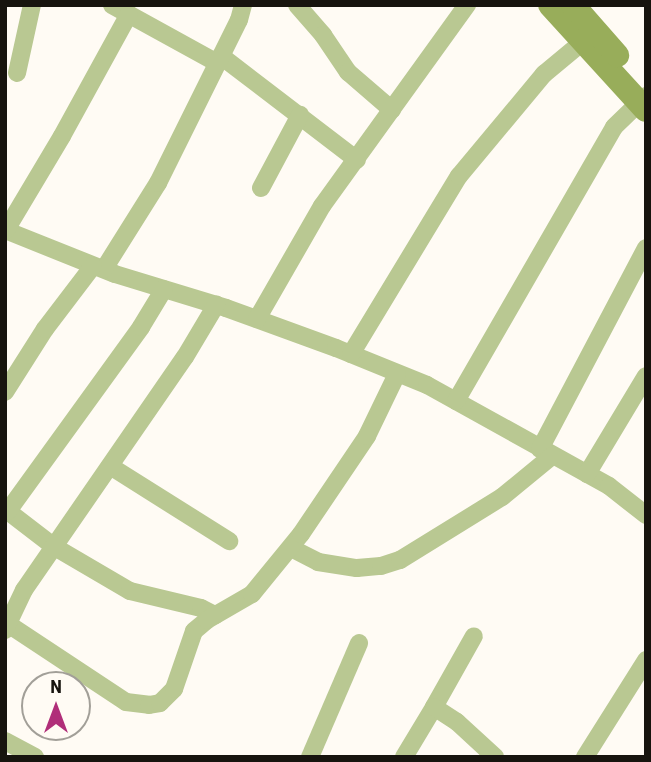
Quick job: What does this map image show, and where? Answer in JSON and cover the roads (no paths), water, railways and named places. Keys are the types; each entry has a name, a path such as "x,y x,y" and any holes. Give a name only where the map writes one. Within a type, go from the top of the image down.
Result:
{"street":[{"path":"17,74 32,5"},
{"path":"112,5 219,60 300,115 357,160"},
{"path":"5,392 45,329 99,267 158,183 243,5"},
{"path":"297,5 348,72 392,110"},
{"path":"257,319 322,206 467,5"},
{"path":"456,401 614,127 644,99 589,36 550,5"},
{"path":"573,5 589,36"},
{"path":"129,14 62,136 6,230 99,267 257,319 397,374 456,401 609,486 646,515"},
{"path":"351,354 459,176 544,74 589,36"},
{"path":"261,188 300,115"},
{"path":"290,548 318,562 357,568 382,566 400,560 502,497 546,453 635,264 646,248"},
{"path":"164,289 141,327 7,510 53,546 130,591 201,608 215,615"},
{"path":"216,305 24,590 7,627 126,702 149,705 168,697 194,631 215,615 252,594 290,548 367,436 397,374"},
{"path":"587,474 646,376"},
{"path":"110,466 229,541"},
{"path":"404,757 474,636"},
{"path":"310,757 359,643"},
{"path":"585,757 646,660"},
{"path":"433,706 457,722 495,757"},
{"path":"13,748 35,757"}]}
